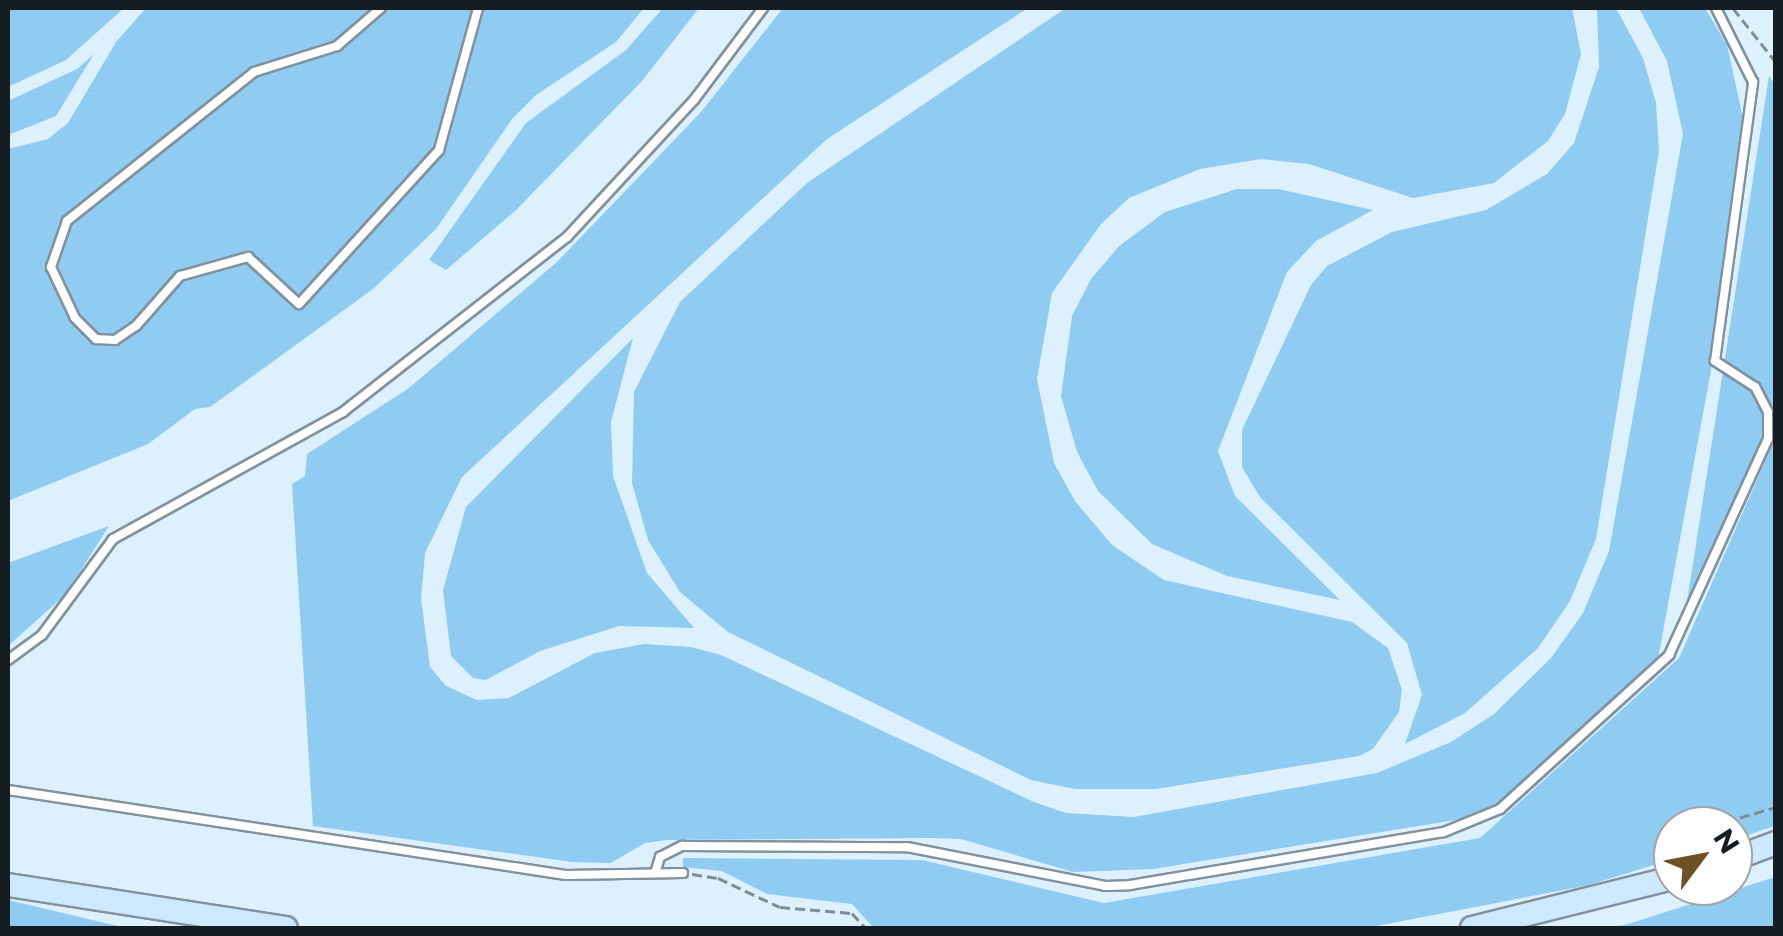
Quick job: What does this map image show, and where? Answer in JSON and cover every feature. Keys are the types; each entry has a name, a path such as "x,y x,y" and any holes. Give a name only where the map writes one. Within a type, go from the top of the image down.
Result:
{"main road":[{"path":"1472,928 1653,883"},
{"path":"8,884 286,928"}],"lane":[{"path":"382,8 337,46 254,72 66,221 51,267 75,318 96,339 115,340 136,326 180,276 248,257 298,304 439,150 478,8"},
{"path":"8,660 42,635 112,539 344,412 542,258 694,100 763,8"},
{"path":"656,870 660,857 682,846 907,847 1106,886 1444,832 1500,808 1669,655 1768,438 1768,412 1755,388 1714,361 1754,82 1716,8"},
{"path":"8,790 566,875 618,878 656,870 683,873"}],"path":[{"path":"1733,8 1776,62"},
{"path":"683,873 718,878 780,907 852,913 866,928"}],"shaded area":[{"path":"8,8 124,8 66,60 8,87"},
{"path":"146,8 644,8 616,42 536,95 512,119 436,229 373,289 210,407 195,409 148,444 8,501 8,149 48,139 68,123 116,42"},
{"path":"663,8 699,8 642,81 516,210 446,270 429,260 526,123 626,50"},
{"path":"783,8 1028,8 827,139 462,477 425,553 421,598 430,667 446,686 477,700 509,698 595,653 644,644 691,647 721,655 1034,802 1066,813 1134,817 1377,773 1451,742 1494,714 1551,658 1583,613 1609,551 1683,134 1667,61 1639,8 1705,8 1727,45 1745,127 1711,370 1658,659 1504,800 1462,819 1153,869 1073,872 961,839 932,838 667,840 645,843 611,863 572,862 313,826 292,484 305,476 307,454 409,388 557,262 701,112"},
{"path":"1066,8 1572,8 1581,54 1565,114 1548,141 1494,183 1413,198 1309,164 1261,159 1200,169 1129,198 1101,224 1052,293 1037,379 1054,463 1075,501 1112,545 1164,580 1352,622 1388,648 1402,690 1399,712 1373,749 1359,756 1156,789 1075,789 1031,780 728,632 680,592 648,540 632,483 634,392 680,302 807,183"},
{"path":"1597,8 1616,8 1643,58 1656,103 1659,151 1596,539 1570,601 1538,648 1465,713 1405,744 1422,695 1407,643 1260,497 1242,467 1242,430 1311,285 1327,266 1392,232 1486,210 1547,174 1574,143 1599,67"},
{"path":"94,54 56,116 8,135 8,101 77,69"},
{"path":"1769,76 1776,86 1775,427 1731,510 1684,621"},
{"path":"1237,189 1278,189 1373,210 1316,241 1287,272 1218,451 1235,496 1340,600 1227,576 1152,544 1098,491 1077,452 1061,396 1072,316 1091,279 1119,246 1165,212"},
{"path":"633,338 611,422 613,476 647,573 694,628 619,626 540,651 486,680 473,678 451,656 443,590 466,507"},
{"path":"1775,439 1775,826 1753,833 1753,806 1653,806 1653,865 1589,885 1366,928 874,928 852,904 767,894 722,871 683,867 683,858 922,860 1104,903 1480,838 1679,658"},
{"path":"109,526 65,595 8,646 8,563"},
{"path":"1775,877 1775,928 1603,928 1684,906 1753,906 1753,884"},
{"path":"8,900 126,928 8,928"}]}
